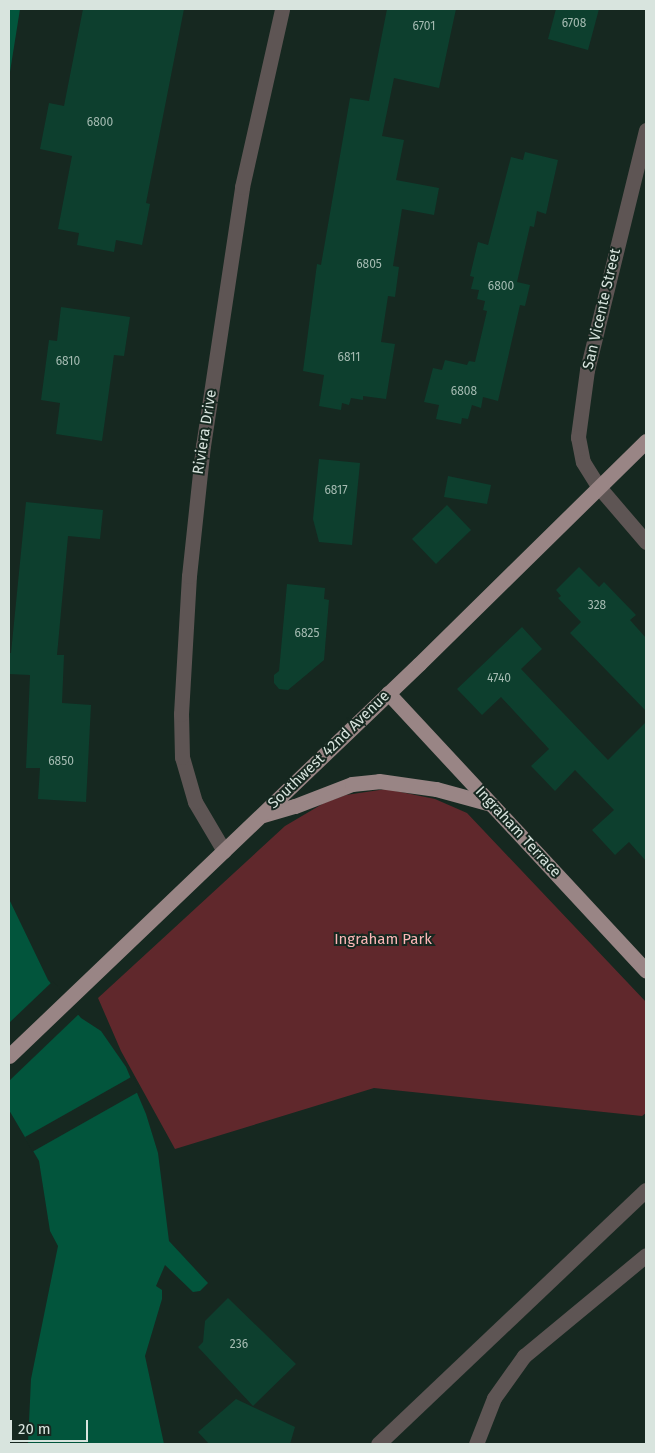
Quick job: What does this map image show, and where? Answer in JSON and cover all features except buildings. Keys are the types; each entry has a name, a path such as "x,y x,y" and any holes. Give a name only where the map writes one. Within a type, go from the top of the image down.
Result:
{"main road":[{"name":"Southwest 42nd Avenue","path":"9,1056 388,693 646,441"},
{"name":"Ingraham Terrace","path":"388,693 646,971"},
{"path":"261,815 295,806 352,784 379,780 436,788 492,805"}],"street":[{"name":"Riviera Drive","path":"224,851 195,802 182,757 180,714 189,576 203,446 240,196 282,9"},
{"name":"San Vicente Street","path":"646,130 599,321 580,411 580,454 598,486 646,542"},
{"path":"378,1444 646,1190"},
{"path":"476,1444 494,1398 524,1356 646,1255"}],"green space":[{"name":"Ingraham Park","path":"386,789 435,799 467,813 646,1002 646,1113 642,1116 374,1088 175,1149 121,1051 98,998 285,826 324,803 346,795"}],"shaded area":[{"path":"9,9 20,9 9,78"},
{"path":"9,899 48,980 81,1018 101,1031 126,1067 146,1114 158,1153 169,1241 208,1283 200,1291 193,1292 165,1265 156,1286 162,1290 162,1299 145,1356 164,1444 28,1444 31,1379 58,1246 50,1231 39,1161 9,1110"}],"pier":[{"path":"53,981 80,1013 9,1081 9,1023"},
{"path":"133,1076 140,1091 32,1152 25,1137"}]}
